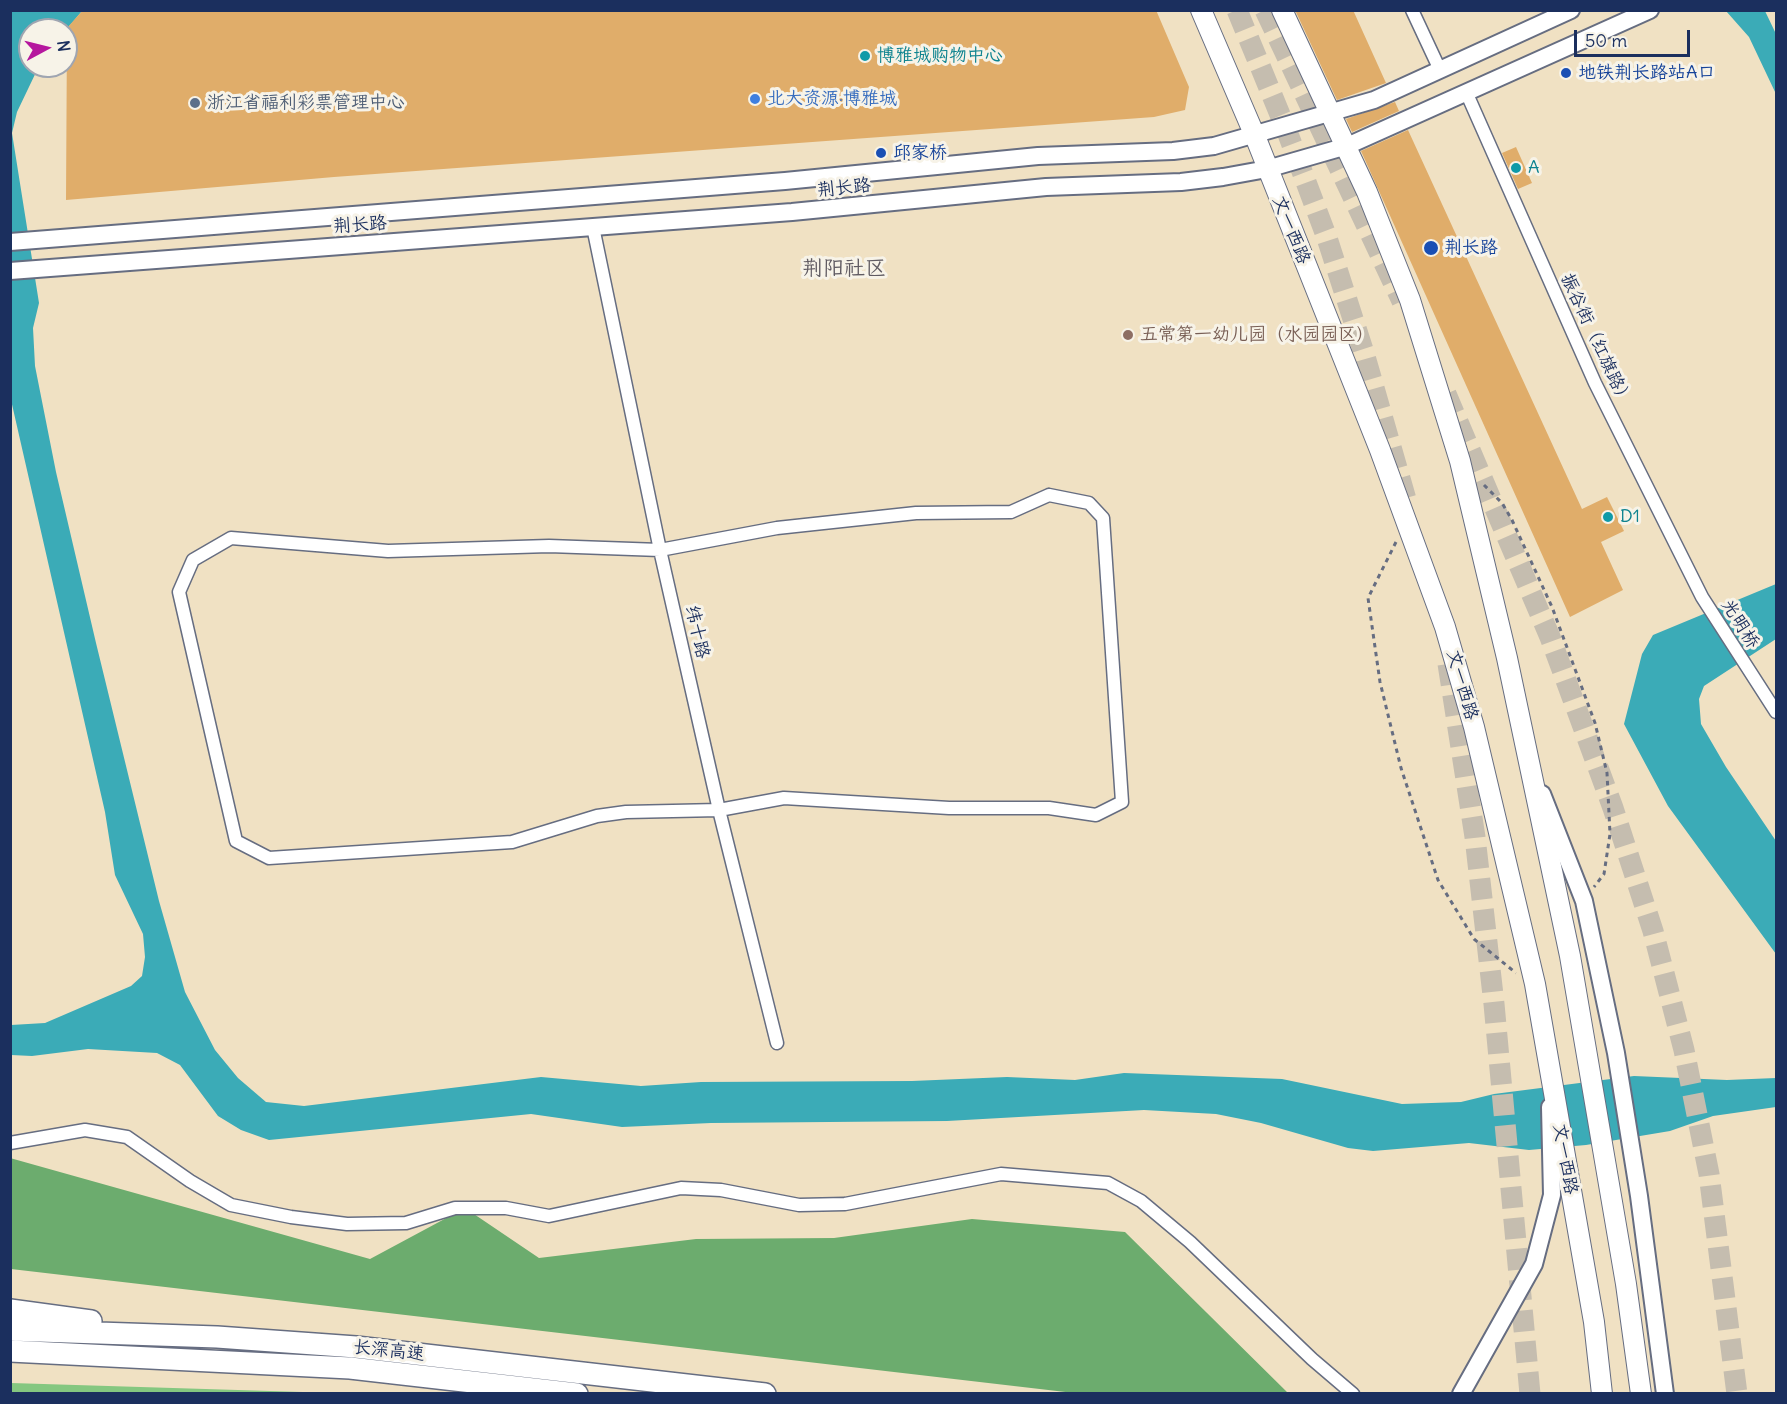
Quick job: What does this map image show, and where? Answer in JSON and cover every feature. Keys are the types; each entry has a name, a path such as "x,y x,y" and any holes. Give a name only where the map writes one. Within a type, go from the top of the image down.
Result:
{"highway":[{"path":"10,1310 217,1336"},
{"name":"长深高速","path":"10,1330 217,1336 356,1347 765,1394"},
{"name":"长深高速","path":"10,1351 350,1368 577,1394"}],"main road":[{"name":"文一西路","path":"1202,10 1255,136 1407,519 1445,627 1474,727 1535,984 1594,1322 1602,1394"},
{"path":"1282,10 1347,146 1410,300 1460,461 1530,763 1589,1058 1641,1394"},
{"name":"荆长路","path":"10,242 785,181 1038,156 1173,151 1214,146 1332,114 1374,100 1571,10"},
{"name":"荆长路","path":"10,271 792,212 1046,188 1181,182 1267,169 1347,146 1650,10"},
{"path":"1530,763 1584,901 1616,1053 1639,1196 1665,1394"},
{"path":"1461,1394 1534,1264 1552,1195 1549,1066"}],"street":[{"path":"1412,10 1440,70"},
{"name":"振谷街（红旗路）","path":"1467,94 1595,383 1702,597"},
{"name":"纬十路","path":"593,227 660,550 719,810 777,1043"},
{"path":"1049,495 1089,503 1103,518 1122,802 1096,815 1049,808 950,808 783,798 719,810 597,816 512,842 269,858 236,842 179,592 193,560 231,538 388,551 549,546 660,550 777,528 916,513 1011,512 1049,495"},
{"name":"光明桥","path":"1702,597 1776,712"},
{"path":"10,1143 84,1130 127,1137 190,1181 231,1204 291,1217 347,1224 406,1223 455,1208 506,1208 549,1216 681,1188 720,1190 799,1205 845,1204 1001,1174 1108,1183 1141,1201 1190,1242 1312,1359 1353,1394"}],"path":[{"path":"1460,461 1502,503 1512,520 1552,607 1595,723 1607,773 1610,834 1604,874 1584,901"},
{"path":"1407,519 1368,598 1380,682 1401,768 1438,880 1474,939 1508,968 1535,984"}],"green space":[{"path":"10,1158 370,1259 465,1208 539,1258 696,1239 834,1238 972,1219 1125,1232 1288,1393 1074,1393 11,1269"},
{"path":"11,1383 335,1393 11,1394"}],"water":[{"path":"10,11 82,11 76,18 18,18 18,78 33,78 17,112 12,133 39,303 33,328 35,366 56,472 96,643 159,901 185,992 215,1050 238,1078 266,1102 304,1106 541,1077 641,1086 701,1082 912,1081 1007,1077 1075,1080 1124,1073 1282,1079 1402,1104 1461,1102 1494,1094 1634,1076 1727,1080 1776,1078 1776,1107 1713,1116 1670,1131 1586,1145 1529,1150 1469,1143 1373,1151 1348,1148 1261,1123 1216,1114 1144,1110 947,1121 711,1123 622,1127 531,1114 269,1140 241,1130 218,1116 180,1065 157,1053 88,1049 32,1056 11,1055 11,1025 45,1023 131,986 142,976 145,957 143,934 115,875 105,812 11,400"},
{"path":"1726,11 1765,11 1776,34 1776,94 1749,37"},
{"path":"1776,584 1776,639 1704,686 1699,699 1701,724 1726,767 1776,841 1776,954 1668,806 1624,724 1642,654 1653,635"}],"building":[{"name":"北大资源·博雅城","path":"83,10 1156,10 1189,87 1185,110 1154,117 334,177 66,200 67,78 78,78 78,18 76,18"},
{"path":"1295,10 1353,10 1386,83 1337,100"},
{"path":"1395,102 1399,111 1352,132 1346,119"},
{"name":"荆长路","path":"1408,130 1582,509 1607,497 1624,531 1601,542 1623,590 1570,617 1361,151"},
{"name":"A","path":"1516,147 1532,183 1518,189 1502,153"}],"tunnel":[{"path":"1237,10 1288,134 1327,238 1364,353 1407,503"},
{"path":"1265,10 1402,301"},
{"path":"1446,394 1550,637 1613,808 1653,931 1684,1050 1709,1174 1737,1394"},
{"path":"1448,664 1475,837 1494,1004 1530,1394"}],"place":[{"name":"博雅城购物中心","path":"865,56"},
{"name":"地铁荆长路站A口","path":"1566,73"},
{"name":"北大资源·博雅城","path":"755,99"},
{"name":"浙江省福利彩票管理中心","path":"195,103"},
{"name":"邱家桥","path":"881,153"},
{"name":"A","path":"1516,168"},
{"name":"荆长路","path":"1431,248"},
{"name":"五常第一幼儿园（水园园区）","path":"1128,335"},
{"name":"D1","path":"1608,517"}],"district":[{"name":"荆阳社区","path":"844,269"}]}
